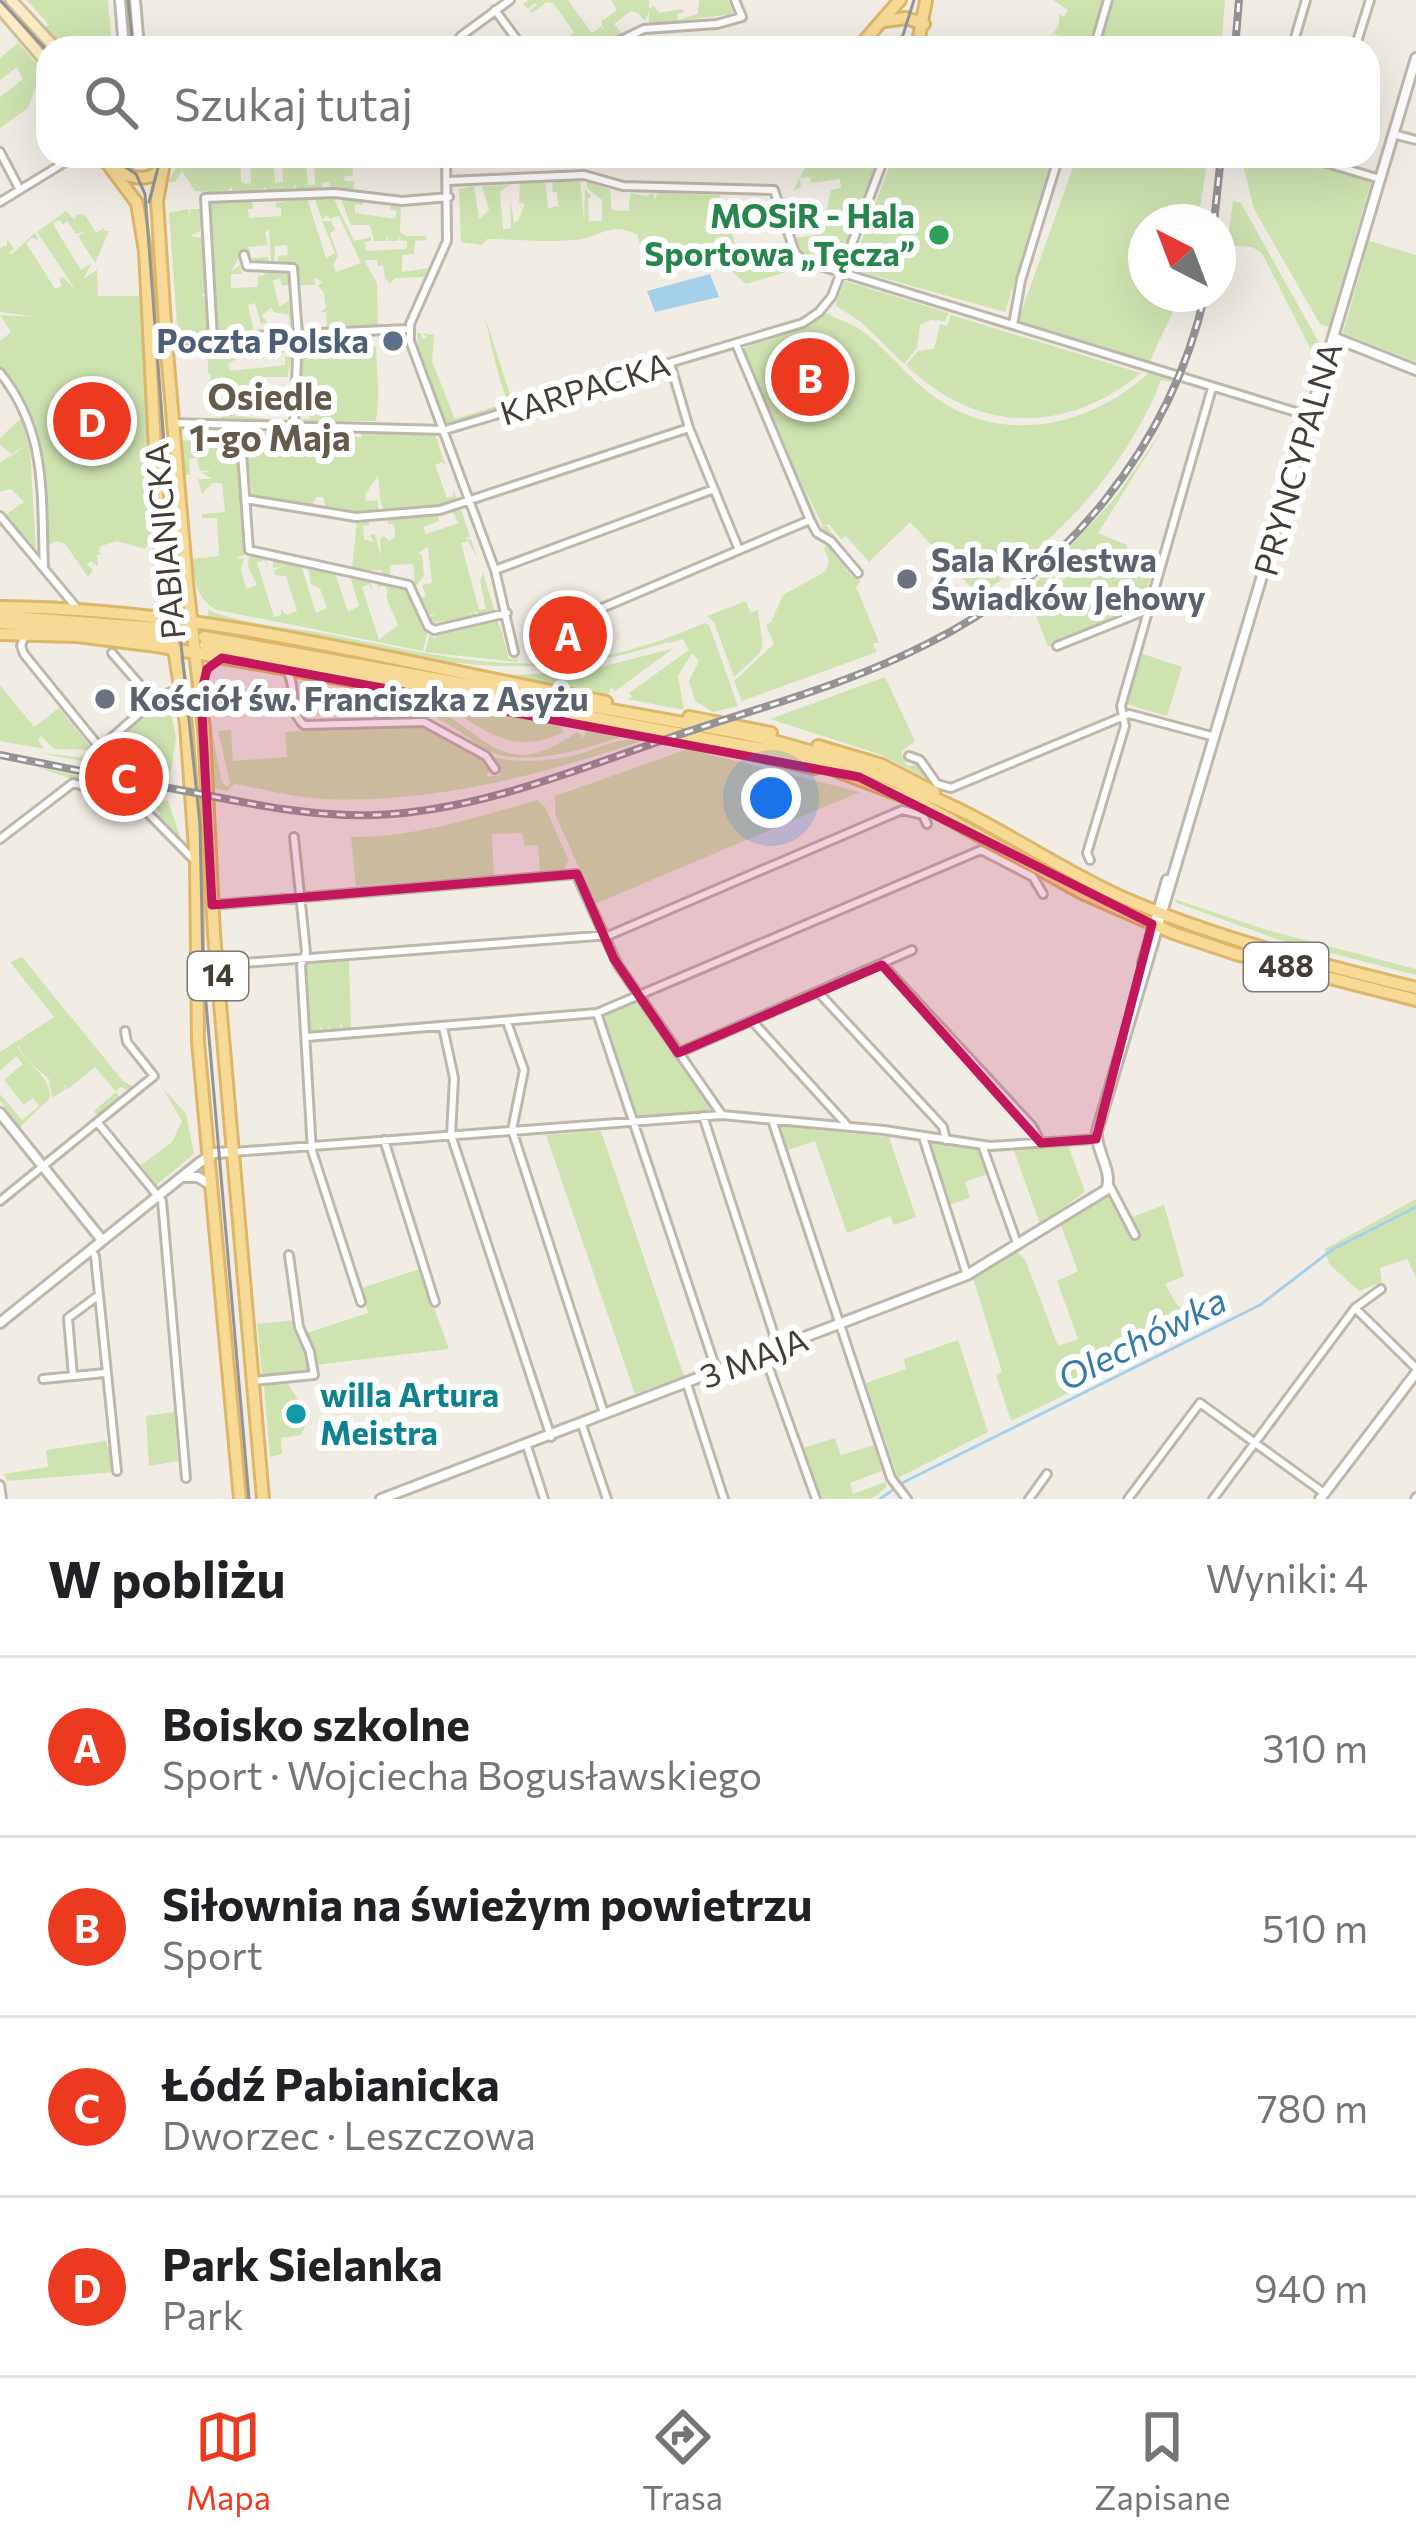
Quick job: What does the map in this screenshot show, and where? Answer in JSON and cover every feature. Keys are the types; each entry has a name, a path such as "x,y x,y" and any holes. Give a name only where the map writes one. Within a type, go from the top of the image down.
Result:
{"main road":[{"path":"11,0 44,36"},
{"path":"870,36 900,0"},
{"path":"920,36 926,0"},
{"path":"0,8 36,50"},
{"path":"881,22 906,17 924,24"},
{"name":"PABIANICKA","path":"111,168 135,197 145,251 163,588 181,689 195,840 197,1017 240,1499"},
{"path":"112,168 140,179 156,168"},
{"name":"PABIANICKA","path":"165,168 158,192 172,423 191,621 202,645 212,905 262,1499"},
{"path":"145,251 160,250"},
{"path":"139,615 157,603 163,588"},
{"path":"0,616 78,610 191,621 781,735 882,765 957,809"},
{"path":"0,616 158,632"},
{"path":"0,634 77,636 173,649 202,645 222,658 726,747 859,777"},
{"name":"488","path":"202,645 752,744 859,777 934,810 1082,893 1236,954 1416,1000"},
{"name":"488","path":"202,645 763,738 866,770 957,809 1158,920 1416,988"},
{"path":"201,694 206,668 222,658"}],"street":[{"path":"120,0 123,36"},
{"path":"135,0 139,36"},
{"path":"461,36 510,0"},
{"path":"628,36 644,28 726,23 742,17 735,0"},
{"path":"1098,36 1108,0"},
{"path":"1296,36 1306,0"},
{"path":"1359,36 1370,0"},
{"path":"495,10 514,36"},
{"name":"PRYNCYPALNA","path":"1096,1139 1415,65"},
{"path":"1394,134 1416,140"},
{"path":"0,152 20,190"},
{"path":"0,202 56,168"},
{"path":"447,168 448,233 442,261 409,329 412,350 496,570 514,652"},
{"name":"KARPACKA","path":"172,423 445,430 811,319 826,305 881,168"},
{"path":"1013,326 1021,280 1055,168"},
{"path":"1348,168 1380,179"},
{"path":"448,182 584,175 623,186 774,190 796,256 1310,416"},
{"path":"213,339 205,198 335,193 402,201 449,197"},
{"path":"244,255 247,266 292,266 298,335 294,427"},
{"path":"166,340 409,329"},
{"path":"1333,337 1416,370"},
{"path":"736,344 810,520 857,573"},
{"path":"670,364 689,428 739,550"},
{"path":"0,373 27,412 36,438 44,568"},
{"path":"1090,860 1087,854 1125,726 1121,706 1213,388"},
{"path":"240,425 249,550 409,585 433,629 507,613"},
{"path":"245,499 356,517 440,510 689,428"},
{"path":"496,570 714,489"},
{"path":"0,517 78,610"},
{"path":"602,608 810,520"},
{"path":"1057,646 1147,610"},
{"path":"26,634 21,646 24,655 100,748 153,700 181,689"},
{"path":"112,652 153,700"},
{"path":"285,669 293,682 298,720 316,726 424,722 486,756 495,769"},
{"path":"293,682 304,673"},
{"path":"909,756 920,760 937,784 958,787 1126,716 1215,737"},
{"path":"0,839 68,784 138,803 196,862"},
{"path":"217,965 602,935 902,811 922,815 927,824"},
{"path":"293,837 301,898 312,1144 361,1302"},
{"path":"179,848 195,840"},
{"path":"307,1037 597,1013 987,851 1033,877 1043,893"},
{"path":"212,905 576,874 602,935 722,1115"},
{"path":"678,1053 912,950"},
{"path":"883,965 1033,1126 1041,1143"},
{"path":"819,993 943,1127 946,1140"},
{"path":"597,1013 717,1372"},
{"path":"507,1022 524,1070 512,1130 605,1416"},
{"path":"754,1022 849,1126"},
{"path":"443,1027 454,1076 451,1135 551,1437"},
{"path":"0,1201 154,1076 127,1042 124,1031"},
{"path":"0,1113 102,1240"},
{"path":"0,1323 208,1156 312,1144 722,1115 849,1126 982,1145 1096,1139 1109,1185 1135,1235"},
{"path":"703,1116 778,1348"},
{"path":"772,1119 893,1484 907,1499"},
{"path":"98,1123 158,1195 164,1209 187,1478"},
{"path":"923,1137 967,1275"},
{"path":"384,1140 434,1302"},
{"path":"982,1145 1018,1244"},
{"path":"180,1178 198,1177 211,1185"},
{"name":"3 MAJA","path":"381,1499 967,1275 1109,1185"},
{"path":"91,1250 117,1471"},
{"path":"253,1382 314,1375 299,1327 290,1255"},
{"path":"1214,1499 1355,1308 1381,1289"},
{"path":"73,1376 68,1318 99,1295"},
{"path":"1128,1499 1200,1403 1322,1496 1416,1371 1355,1308"},
{"path":"764,1354 816,1499"},
{"path":"43,1378 106,1373"},
{"path":"687,1384 724,1499"},
{"path":"582,1425 607,1499"},
{"path":"526,1446 544,1499"},
{"path":"1029,1499 1047,1474"},
{"path":"0,1485 2,1499"}],"highlighted area":[{"path":"222,658 859,777 1152,924 1096,1139 1041,1143 882,965 678,1053 614,959 577,874 212,905 201,694 207,669"}],"green space":[{"path":"27,0 108,0 111,36 52,36 45,27 49,25"},
{"path":"568,0 592,33 601,27 604,30 601,22 617,10 611,0 649,0 649,9 654,6 659,13 682,9 678,20 698,14 699,0 728,0 734,14 649,24 649,11 645,21 631,11 614,24 622,34 618,36 570,36 574,32 553,3 532,13 535,3 528,9 523,4"},
{"path":"1053,0 1105,0 1092,36 1051,36 1059,25 1059,14 1064,17 1068,10"},
{"path":"1113,0 1225,0 1222,36 1103,36"},
{"path":"18,43 36,63 36,86 28,108 0,128 0,97 23,79 17,67 0,80 0,58"},
{"path":"176,168 241,168 245,184 251,183 250,168 274,168 275,183 283,182 282,168 306,168 308,185 315,185 314,168 353,168 353,175 343,177 354,181 354,191 330,189 329,182 322,183 322,189 295,190 296,184 291,190 267,191 266,187 232,193 232,187 225,193 195,191 182,171 175,182 168,182"},
{"path":"805,168 878,168 838,267 804,257 794,238 821,234 831,190 841,188 840,179 811,183 810,177 800,178 801,187 793,191"},
{"name":"MOSiR - Hala Sportowa „Tęcza”","path":"889,168 1050,168 1005,312 851,269"},
{"path":"1073,168 1206,168 1201,204 1128,204 1128,312 1173,312 1150,364 1018,321"},
{"path":"1244,168 1335,168 1372,179 1329,327 1320,324 1254,209"},
{"path":"580,178 584,221 585,189 592,197 588,198 589,221 602,221 602,200 587,188 587,181 610,190 612,210 629,211 630,193 653,193 655,201 657,193 720,195 736,251 785,265 789,244 795,261 810,265 746,284 719,260 642,251 637,234 618,229 573,240 461,242 459,189 472,186 462,184 477,185 479,219 489,210 482,186 511,185 500,191 503,230 511,228 510,197 514,223 525,204 519,202 520,180 545,180 548,208 558,206 553,180"},
{"path":"317,195 327,200 333,197 354,241 371,237 365,242 366,251 407,249 407,241 399,235 398,241 388,241 388,235 386,241 374,241 370,225 351,225 341,199 363,201 363,205 355,204 355,213 395,219 397,211 391,206 401,207 400,232 427,240 415,241 414,254 402,255 402,272 428,268 424,277 395,278 390,284 386,278 386,284 383,265 364,260 377,283 378,325 327,329 326,312 320,312 326,308 318,286 322,282 314,277 315,285 298,285 295,263 278,262 278,256 288,255 287,245 275,246 271,262 269,229 265,232 268,245 247,247 250,250 251,258 268,257 269,263 251,263 249,251 241,253 231,272 240,265 242,274 231,274 231,288 258,287 258,276 265,275 262,269 283,270 286,277 284,266 291,271 293,284 282,286 280,278 273,281 279,307 290,300 293,330 289,315 273,312 272,307 262,315 272,331 268,331 255,303 248,305 254,332 243,333 242,326 236,333 216,334 208,201 247,199 253,204 249,218 281,216 276,203","holes":["315,199 322,220 327,215 330,219 339,216 361,263 336,272 333,265 338,256 330,233 335,230 331,221 322,221 335,253 326,258 308,201"]},
{"path":"1241,203 1322,348 1311,350 1262,253 1236,246 1233,204"},
{"path":"188,209 190,217 190,209 200,209 202,230 190,236 203,238 207,292 202,295 207,300 210,334 178,338 169,213"},
{"path":"66,211 74,220 77,214 85,215 96,233 104,228 102,221 109,231 95,263 78,236 87,231 76,234 67,221 53,224 81,270 92,263 83,279 97,270 98,296 139,296 142,284 152,538 145,549 117,541 101,546 98,567 91,561 87,564 93,570 88,577 65,544 45,541 39,437 29,408 0,368 0,341 11,332 0,315 38,317 0,312 0,248 7,245 7,239 14,248 12,254 35,233 39,240 26,243 55,289 62,286 59,279 63,277 75,289 37,232"},
{"path":"1369,241 1416,255 1416,362 1343,333"},
{"path":"845,281 949,313 945,321 920,325 917,348 904,364 861,322 835,305"},
{"path":"826,313 865,333 942,402 996,423 1051,423 1104,404 1150,372 1172,379 1161,380 1129,444 1086,501 1035,552 979,596 910,522 869,562 846,536 841,539 829,524 823,526 804,487 820,527 827,526 839,542 819,530 741,349 804,328"},
{"path":"951,315 1141,373 1082,408 1022,418 991,414 933,388 906,365 918,351 934,349 940,324 947,326"},
{"path":"485,317 514,407 451,425 444,420 419,357 417,333 422,339 427,338 423,333 434,335 432,361 455,419 509,402"},
{"path":"346,341 347,347 325,347 343,349 344,358 371,355 371,346 376,346 376,421 300,421 298,414 310,419 311,378 303,378 302,399 298,398 300,344"},
{"path":"283,347 284,353 228,364 230,371 285,365 285,357 280,356 292,357 287,377 265,377 265,400 270,401 270,408 246,407 246,403 230,407 230,415 278,420 221,419 218,402 232,389 230,380 209,388 208,356 247,355 248,350"},
{"path":"21,418 30,451 36,549 5,515 24,502 11,489 0,492 0,463 25,446 11,454 0,438"},
{"path":"1164,428 1098,533 1127,545 1126,560 1153,568 1143,604 1048,647 1029,597 1007,620 1115,498"},
{"path":"188,430 237,434 244,555 236,558 244,559 241,569 246,589 257,585 248,567 249,556 266,559 268,566 264,560 257,563 274,617 281,615 281,609 286,615 297,611 286,576 275,575 282,566 273,568 273,559 301,565 316,613 327,608 320,589 311,584 308,567 335,573 348,612 359,606 351,579 370,581 373,592 369,584 362,587 379,640 398,625 386,597 388,591 378,583 407,589 427,633 423,651 217,610 204,600 191,559 219,556 217,518 202,518 202,514 225,512 222,483 212,483 202,494 198,479 212,479 202,473 212,470 200,471 200,457 189,459 190,475 184,475 181,441 189,440"},
{"path":"282,432 285,438 286,433 349,435 352,439 353,435 361,438 362,433 435,435 446,466 442,462 435,465 447,498 454,491 458,502 428,510 386,511 378,475 365,495 366,501 378,500 378,512 371,514 326,509 323,497 316,497 313,505 252,496 245,433"},
{"path":"460,507 470,536 465,540 471,539 477,558 468,541 461,543 479,610 486,609 480,581 483,573 495,612 481,615 473,610 477,616 470,612 470,617 432,623 430,617 436,613 429,615 421,598 426,596 422,585 432,583 428,547 418,553 424,576 415,587 413,564 390,565 390,578 382,576 382,570 352,570 357,520 369,521 363,526 364,539 374,542 370,535 375,534 381,556 380,539 395,537 394,524 388,524 387,518 438,515 439,521 423,527 426,534 459,523 451,510"},
{"path":"827,544 852,577 861,581 856,587 879,642 873,644 877,652 742,701 734,681 774,644 766,625 783,595 826,571"},
{"path":"746,601 750,613 758,610 762,648 734,677 714,622 707,616"},
{"path":"209,610 428,654 516,663 604,656 705,623 738,706 713,712 695,701 689,681 699,661 692,653 678,676 684,710 627,699 689,650 683,639 601,659 544,666 488,665 320,640 207,617"},
{"path":"498,618 509,659 518,662 425,652 430,634 433,638 497,620 501,631"},
{"path":"674,648 615,691 611,687 608,696 486,676 582,672"},
{"path":"1140,653 1182,667 1167,716 1126,704"},
{"path":"885,677 915,741 901,752 907,766 920,765 929,780 882,755 770,719"},
{"path":"306,679 382,692 426,705 512,754 551,747 577,732 584,738 587,727 629,734 555,755 509,757 411,706 354,688 299,683"},
{"path":"0,685 34,727 59,708 93,750 54,749 41,736 44,749 0,741"},
{"path":"168,695 176,738 171,772 155,763 155,775 39,753 88,758 108,747 124,761 140,751 125,730"},
{"path":"427,696 568,723 560,726 564,732 543,740 507,740"},
{"path":"406,705 505,760 557,759 618,741 644,740 528,775 406,797 326,799 234,784 228,791 212,788 212,732 222,783 228,787 218,731 231,730 233,761 287,757 285,732 426,725 483,757 490,769 486,777 501,775 485,756 459,738 430,723 406,718"},
{"path":"688,749 860,792 595,904 555,814 555,796"},
{"path":"36,767 152,790 151,799 168,801 181,839 157,820 160,814 155,808 151,813 142,802"},
{"path":"537,800 545,807 569,861 564,869 540,871 538,845 525,846 522,833 492,834 494,875 356,886 351,837 422,830"},
{"path":"1174,899 1267,930 1416,969 1416,975 1277,939"},
{"path":"22,957 123,1081 134,1087 120,1087 116,1091 120,1099 98,1116 94,1111 116,1092 95,1067 68,1089 62,1082 66,1089 52,1098 49,1079 28,1061 46,1082 50,1098 20,1127 0,1101 0,1094 22,1120 39,1106 33,1098 24,1105 4,1080 23,1064 16,1056 0,1071 0,1052 54,1017 10,962"},
{"path":"349,957 351,1030 342,1031 341,1023 339,1031 330,1032 329,1025 323,1032 321,1025 320,1033 310,1035 305,963"},
{"path":"638,1000 712,1105 711,1111 637,1117 602,1016"},
{"path":"162,1087 186,1114 194,1154 156,1185 141,1165 172,1142 182,1121"},
{"path":"780,1126 889,1137 916,1217 894,1225 890,1216 847,1233 815,1141 788,1150"},
{"path":"601,1131 684,1376 635,1394 546,1135"},
{"path":"932,1143 978,1149 987,1174 965,1182 970,1198 945,1206 928,1148"},
{"path":"1068,1145 1085,1192 1040,1224 1013,1148"},
{"path":"1109,1194 1132,1239 1140,1235 1132,1217 1164,1205 1184,1276 1165,1284 1177,1305 1207,1326 1011,1421 996,1375 1002,1372 973,1278 1017,1252 1025,1259 1058,1346 1078,1339 1057,1281 1078,1271 1060,1223"},
{"path":"1416,1199 1416,1277 1407,1259 1380,1268 1382,1282 1359,1291 1329,1264 1325,1249"},
{"path":"420,1269 449,1349 315,1365 304,1334 368,1313 362,1288"},
{"path":"295,1320 310,1371 262,1374 257,1324"},
{"path":"958,1340 988,1432 898,1478 866,1383 906,1369 904,1359"},
{"path":"287,1382 302,1407 294,1405 289,1410 290,1428 305,1426 301,1435 281,1438 282,1454 270,1457 264,1385"},
{"path":"174,1412 178,1461 149,1466 146,1416"},
{"path":"835,1438 841,1455 874,1445 882,1471 850,1483 853,1494 885,1482 887,1487 871,1499 820,1499 802,1448"},
{"path":"106,1441 113,1451 115,1472 7,1481 4,1474 48,1467 46,1450"}],"water":[{"path":"710,274 719,297 655,312 647,291"}],"waterway":[{"name":"Olechówka","path":"880,1499 904,1482 1260,1305 1333,1249 1416,1207"}],"tunnel":[{"path":"157,628 204,637"},
{"path":"158,636 205,645"}],"tram line":[{"path":"0,0 36,39"},
{"path":"128,0 132,36"},
{"path":"902,36 914,0"},
{"path":"127,168 136,174 145,194 175,587 200,824 203,968 249,1499"},
{"path":"149,202 158,168"}],"railway":[{"path":"1236,36 1239,0"},
{"path":"1216,204 1220,168"},
{"path":"0,755 285,809 352,815 413,812 526,787 865,672 977,616 1067,543 1105,500 1167,403 1200,312"}],"place":[{"name":"MOSiR - Hala Sportowa „Tęcza”","path":"939,235"},
{"name":"Poczta Polska","path":"393,341"},
{"name":"Siłownia na świeżym powietrzu","path":"810,377"},
{"name":"Park Sielanka","path":"92,421"},
{"name":"Sala Królestwa Świadków Jehowy","path":"907,579"},
{"name":"Boisko szkolne","path":"568,635"},
{"name":"Kościół św. Franciszka z Asyżu","path":"105,699"},
{"name":"Łódź Pabianicka","path":"124,777"},
{"name":"willa Artura Meistra","path":"296,1414"}],"district":[{"name":"Osiedle 1-go Maja","path":"270,418"}]}
